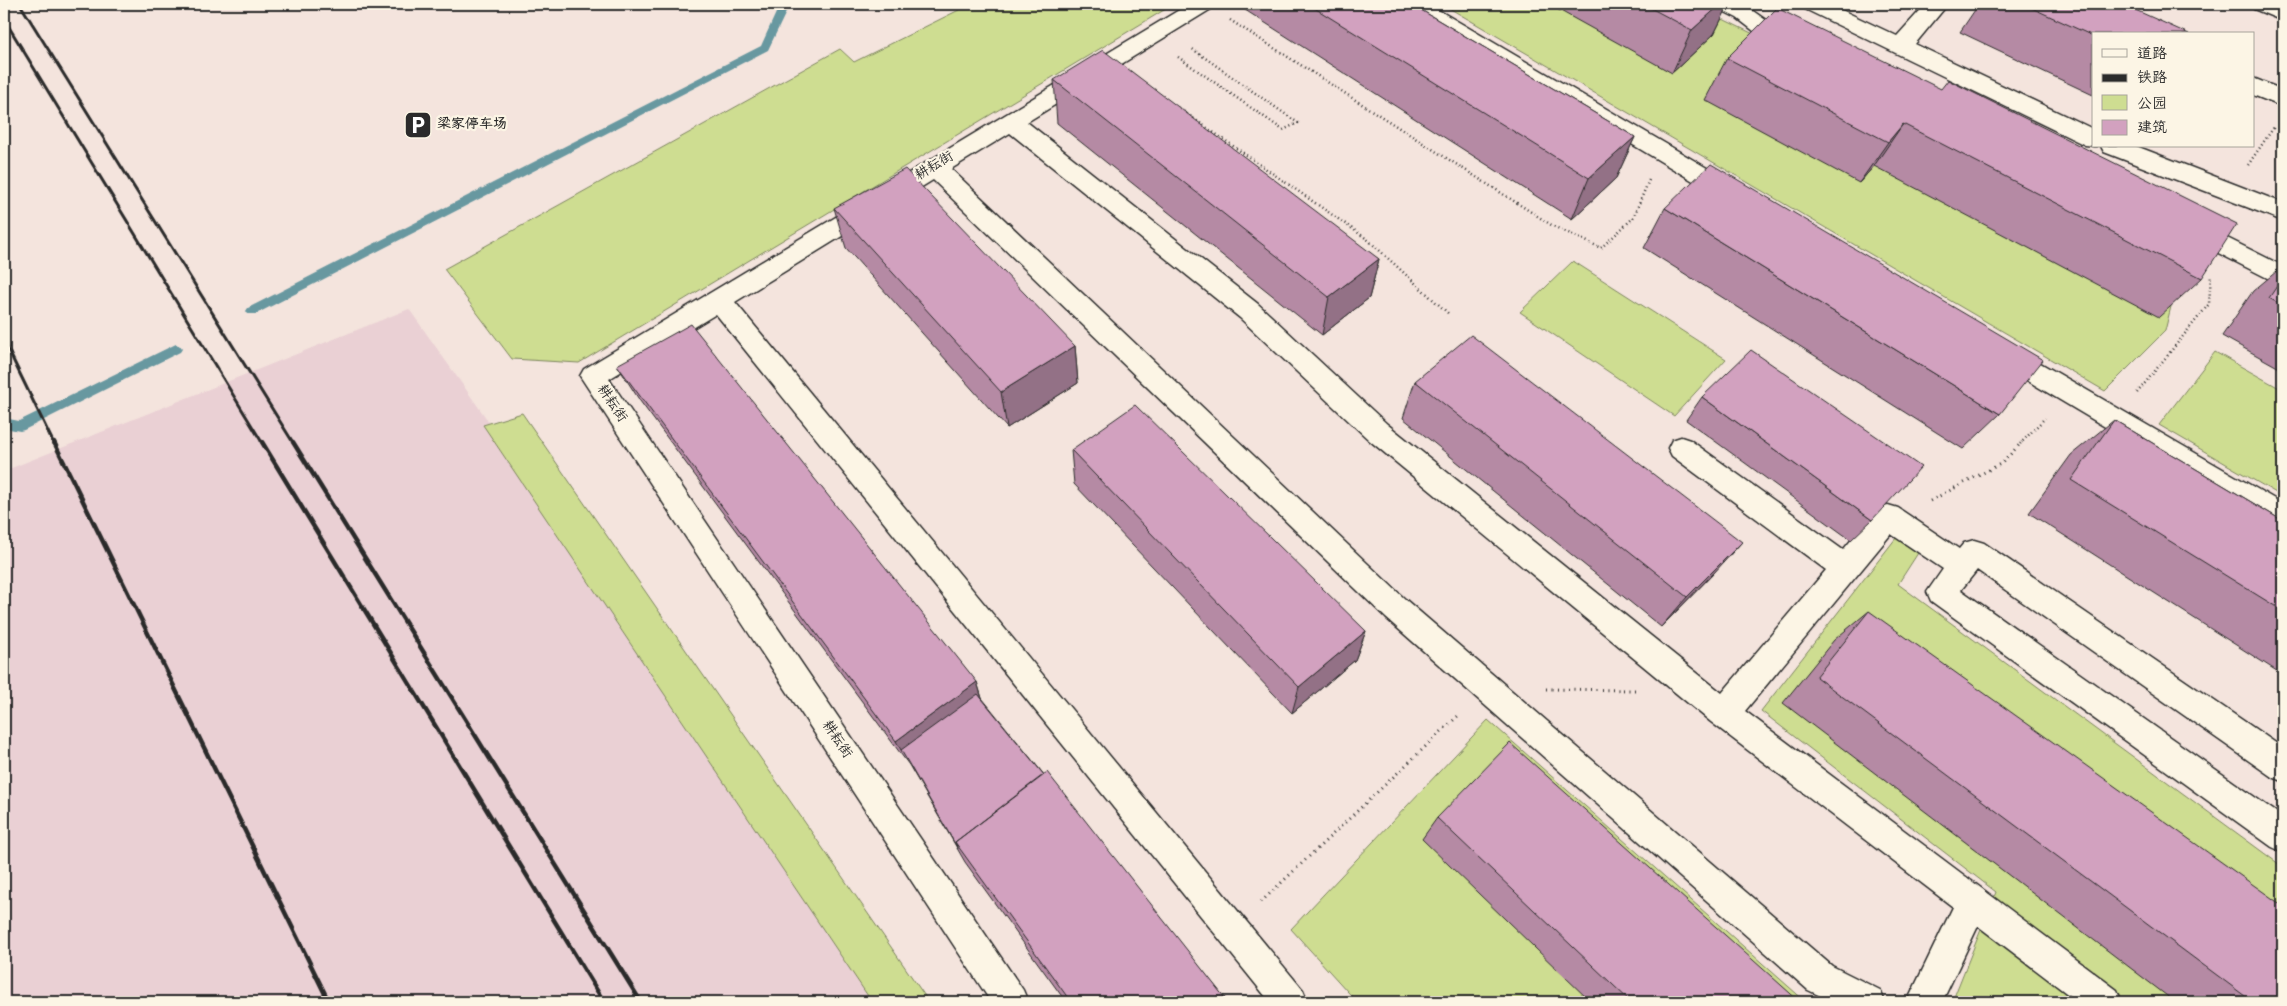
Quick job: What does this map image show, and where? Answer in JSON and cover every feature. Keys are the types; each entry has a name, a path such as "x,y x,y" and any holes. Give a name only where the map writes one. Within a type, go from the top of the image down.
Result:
{"street":[{"name":"耕耘街","path":"1012,1002 592,376 1204,4"},
{"path":"1413,4 1748,203"},
{"path":"1726,4 1744,13 1803,58"},
{"path":"1812,4 2092,139"},
{"path":"1900,46 1938,4"},
{"path":"2261,4 2283,14"},
{"path":"2254,86 2283,99"},
{"path":"1011,121 1249,311 1378,432 1724,713 2105,1002"},
{"path":"2117,148 2283,212"},
{"path":"935,168 1396,609 1820,978 1868,1002"},
{"path":"2172,219 2283,277"},
{"path":"718,299 1291,1002"},
{"path":"1985,342 2283,518"},
{"path":"1680,448 1846,568"},
{"path":"1724,713 1888,517 1962,566"},
{"path":"2283,766 1974,552 1941,592 2283,836"},
{"path":"1924,1002 1973,902"}],"path":[{"path":"1204,4 1553,226 1601,248 1633,218 1662,152"},
{"path":"1156,33 1298,123 1283,130 1184,61 1156,33"},
{"path":"1175,105 1367,239 1450,315"},
{"path":"1896,523 1940,495 2002,463 2069,392"},
{"path":"1232,930 1488,689 1636,690"}],"shaded area":[{"path":"409,309 899,1002 4,1002 4,471"}],"green space":[{"path":"971,4 1174,4 579,363 512,359 444,269 840,49 854,62"},
{"path":"1442,4 1692,4 2186,245 2165,331 2105,391"},
{"path":"1573,261 1726,359 1674,416 1520,312"},
{"path":"2215,352 2283,390 2283,497 2159,425"},
{"path":"522,413 929,1002 872,1002 483,425"},
{"path":"1896,538 1918,553 1898,584 2283,867 2283,1002 1952,1002 1996,892 1761,711"},
{"path":"1488,720 1806,1002 1357,1002 1291,929"}],"building":[{"path":"1308,4 1411,4 1635,137 1589,178"},
{"path":"1643,4 1721,4 1692,30"},
{"path":"2023,4 2122,4 2185,32 2092,32 2092,36"},
{"path":"1777,8 1941,89 1948,80 2237,224 2202,278 1903,124 1888,142 1727,58"},
{"path":"1103,50 1379,259 1329,297 1054,80"},
{"path":"1711,164 2043,360 2000,414 1665,208"},
{"path":"905,169 1075,346 1001,392 834,208"},
{"path":"2283,277 2283,306 2269,298"},
{"path":"691,324 977,682 896,741 617,365"},
{"path":"1471,335 1742,542 1687,597 1415,381"},
{"path":"1751,350 1921,467 1872,520 1702,397"},
{"path":"1135,405 1366,631 1299,687 1071,450"},
{"path":"2114,420 2283,521 2283,611 2071,480"},
{"path":"1869,611 2283,906 2283,1002 2253,1002 1816,677"},
{"path":"978,694 1044,775 955,842 958,849 901,750"},
{"path":"1510,743 1800,1002 1631,1002 1437,818"},
{"path":"1047,772 1228,1002 1071,1002 955,842"}],"waterway":[{"path":"252,311 765,48 785,4"},
{"path":"4,423 20,426 176,349"}],"railway":[{"path":"20,4 294,444"},
{"path":"4,19 263,444"},
{"path":"4,341 54,444"},
{"path":"54,442 329,1002"},
{"path":"262,442 604,1002"},
{"path":"293,442 641,1002"}],"place":[{"name":"梁家停车场","path":"418,125"}]}
